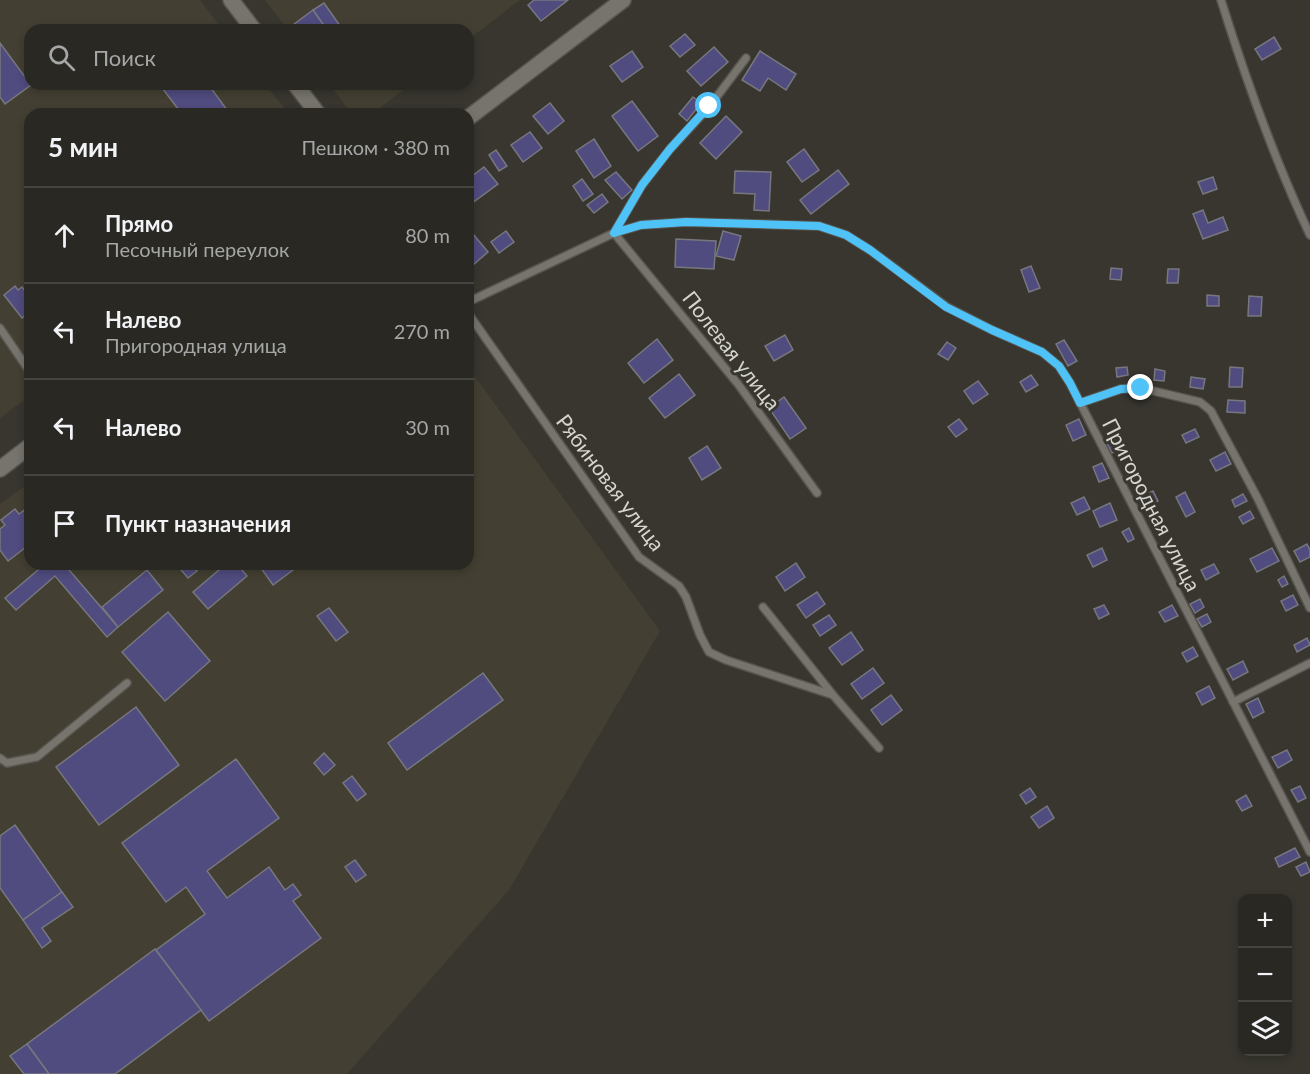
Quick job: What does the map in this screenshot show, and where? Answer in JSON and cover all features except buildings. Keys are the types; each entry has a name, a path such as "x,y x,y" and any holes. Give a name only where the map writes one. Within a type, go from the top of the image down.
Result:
{"street":[{"path":"231,0 249,24"},
{"path":"474,113 623,0"},
{"path":"300,90 313,108"},
{"path":"0,469 24,451"}],"lane":[{"path":"1221,0 1242,67 1289,191 1310,234"},
{"path":"614,233 642,185 670,149 709,106 746,57"},
{"name":"Пригородная улица","path":"474,299 614,233 641,225 686,222 819,226 846,235 870,250 946,307 1042,352 1059,366 1070,383 1310,852"},
{"name":"Полевая улица","path":"614,233 738,384 817,493"},
{"name":"Рябиновая улица","path":"474,322 639,557 679,586 686,597 709,652 726,660 833,695"},
{"path":"0,328 24,363"},
{"path":"1080,403 1121,389 1141,388 1200,402 1211,411 1258,499 1310,608"},
{"path":"763,607 833,695 879,748"},
{"path":"1233,702 1310,663"},
{"path":"0,758 7,763 37,757 127,683"}],"shaded area":[{"path":"0,0 200,0 218,24 24,24 24,90 270,90 284,108 24,108 24,400 0,418"},
{"path":"265,0 520,0 474,35 474,24 283,24"},
{"path":"334,90 403,90 380,108 347,108"},
{"path":"474,375 660,631 509,890 347,1074 0,1074 0,504 24,486 24,570 474,570"}],"route":[{"path":"709,106 670,149 642,185 614,233 641,225 686,222 819,226 846,235 870,250 946,307 1042,352 1059,366 1080,403 1121,389 1141,388"}]}
